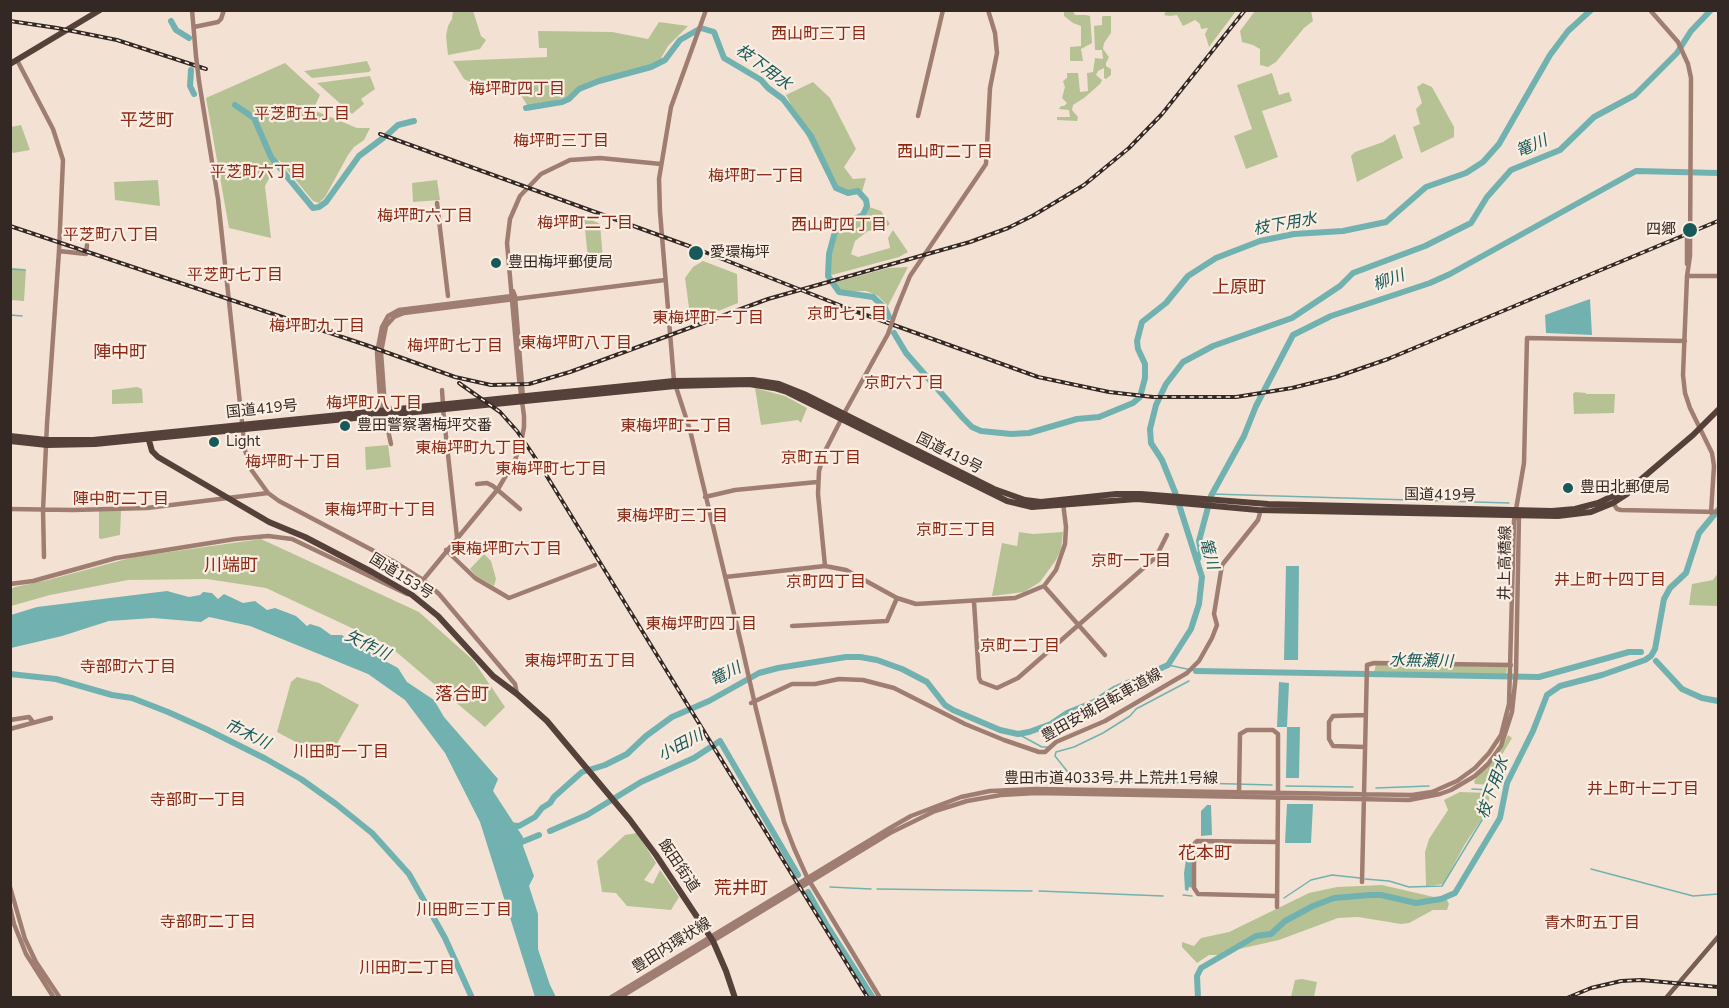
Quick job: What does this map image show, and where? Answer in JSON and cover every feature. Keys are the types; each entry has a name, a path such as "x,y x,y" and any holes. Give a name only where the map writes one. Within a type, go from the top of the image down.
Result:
{"highway":[{"path":"14,62 100,10"},
{"name":"国道419号","path":"148,436 736,379 767,381 795,391 843,417 1008,495 1033,501 1063,502 1116,494 1216,503 1558,516 1584,513 1612,503 1637,487 1719,410"},
{"name":"国道419号","path":"1216,503 1258,510 1517,513 1566,510 1605,501 1632,488 1719,415"},
{"path":"10,436 47,443"},
{"path":"10,441 95,444 148,436"},
{"name":"国道153号","path":"148,436 152,451 158,458 270,522 333,551 412,595 438,616 493,676 518,694 547,721 606,790"},
{"name":"飯田街道","path":"606,790 656,855 711,939 724,965 735,998"}],"main road":[{"path":"1666,998 1719,937"}],"street":[{"path":"192,10 199,81 218,199 242,427 246,458 250,468 268,493 285,505 383,556 423,580 439,594 503,669 515,684 518,694"},
{"path":"194,27 218,22 224,10"},
{"path":"706,10 671,107 661,164 659,202 675,384 690,430 787,831 809,879 880,998"},
{"path":"918,116 943,10"},
{"path":"825,566 817,482 821,462 888,334 910,276 986,164 990,88 997,53 995,33 988,10"},
{"path":"1650,10 1678,42 1691,78 1690,256 1687,276 1683,375 1685,393 1708,444 1714,466 1711,513"},
{"path":"14,62 53,129 62,155 59,251 43,510 44,556"},
{"path":"423,580 498,489 513,465 520,445 524,427 507,243 508,225 520,196 536,178 562,163 582,158 661,164"},
{"path":"437,203 448,296"},
{"path":"59,251 86,254 87,245"},
{"path":"1687,276 1719,276"},
{"path":"391,444 376,361 383,322 392,313 399,310 665,280"},
{"path":"1517,513 1524,463 1527,338 1685,341"},
{"path":"442,390 457,537"},
{"path":"705,496 735,490 817,482"},
{"path":"477,484 489,484 498,489 520,509"},
{"path":"10,509 147,508 268,493"},
{"path":"725,577 825,566 846,570 897,598 924,604 1015,598 1044,586 1056,570 1065,544 1066,526 1063,502"},
{"path":"1612,503 1621,510 1719,512"},
{"name":"豊田安城自転車道線","path":"752,704 792,684 814,684 839,679 863,680 894,688 965,724 1012,743 1046,752 1056,742 1105,721 1187,673 1199,661 1217,625 1214,614 1222,565 1258,520 1258,510"},
{"name":"井上高橋線","path":"1513,674 1511,665 1517,513"},
{"name":"井上高橋線","path":"1513,674 1517,513"},
{"path":"974,602 979,678 981,682 995,688 1018,678 1156,557 1167,535"},
{"path":"10,584 33,581 116,558 268,536 292,539 402,593 412,595"},
{"path":"446,550 475,578 507,598 596,565"},
{"path":"1044,586 1105,655"},
{"path":"792,626 887,621 897,598"},
{"path":"1362,882 1366,671 1370,663 1511,665"},
{"path":"1364,797 1432,792 1470,773 1485,758 1501,735 1509,704 1513,674"},
{"path":"1365,715 1333,716 1329,722 1330,744 1337,747 1365,747"},
{"path":"10,720 29,717 33,722"},
{"path":"10,729 51,718"},
{"path":"1239,792 1240,735 1247,730 1275,731 1279,736 1277,908"},
{"name":"豊田市道4033号 井上荒井1号線","path":"809,879 912,816 943,803 990,791 1036,789 1239,792 1278,795"},
{"name":"豊田市道4033号 井上荒井1号線","path":"809,879 916,819 942,808 976,799 1036,793 1364,797"},
{"path":"1276,896 1197,894 1194,888 1194,844 1199,840 1277,842"},
{"name":"豊田内環状線","path":"610,998 809,879"},
{"path":"11,888 25,939 36,962 60,998"},
{"path":"10,907 26,954 54,998"},
{"name":"豊田内環状線","path":"619,998 683,956"}],"green space":[{"path":"453,11 473,11 481,36 486,40 480,49 448,55 446,36"},
{"path":"1064,11 1073,11 1075,15 1090,16 1092,43 1081,49 1083,61 1070,61 1070,47 1081,46 1081,26 1064,16"},
{"path":"1166,11 1236,11 1209,47 1205,34 1208,28 1201,29 1200,24 1195,20 1183,26 1177,15 1164,15"},
{"path":"1255,11 1311,11 1313,21 1304,28 1276,62 1268,67 1260,65 1260,49 1242,42 1240,31"},
{"path":"1103,16 1111,16 1111,33 1103,49 1109,57 1106,66 1111,69 1111,75 1106,79 1104,68 1098,71 1096,75 1102,80 1100,84 1073,105 1072,110 1078,117 1077,121 1057,120 1057,117 1070,117 1069,110 1059,109 1067,103 1062,98 1065,87 1063,81 1067,78 1067,73 1078,73 1080,92 1088,91 1087,73 1093,72 1095,58 1103,59 1102,50 1095,50 1094,26 1102,25"},
{"path":"659,22 688,26 668,46 660,60 627,74 599,79 577,94 529,108 522,97 516,94 486,90 464,79 453,61 547,57 547,48 539,48 538,31 612,32 648,39"},
{"path":"367,61 371,70 369,72 312,78 304,71"},
{"path":"285,63 320,95 313,110 357,128 370,128 364,140 348,155 325,197 319,203 313,201 279,160 265,186 271,238 229,228 206,98"},
{"path":"1272,73 1279,95 1289,92 1292,101 1262,111 1278,157 1246,169 1234,136 1252,129 1237,85"},
{"path":"370,76 375,89 361,99 364,104 352,114 317,83"},
{"path":"813,82 830,98 856,149 844,167 853,179 866,178 862,192 842,193 827,176 786,95"},
{"path":"1423,83 1432,87 1454,127 1454,137 1421,153 1413,127 1420,124 1416,109 1422,103 1417,87"},
{"path":"21,125 30,150 13,153 11,127"},
{"path":"1395,134 1403,158 1357,182 1351,156"},
{"path":"158,180 160,206 115,200 114,182"},
{"path":"437,180 440,200 413,202 412,183"},
{"path":"869,207 881,211 890,224 883,229 868,231 855,241 851,254 858,257 890,248 888,238 893,230 908,252 899,257 828,276 833,239 840,229 866,217"},
{"path":"586,217 600,224 603,259 588,259 584,219"},
{"path":"703,261 737,274 738,303 696,320 690,315 685,278 693,267"},
{"path":"908,267 888,306 878,296 866,291 844,292 833,283 888,268"},
{"path":"10,268 26,269 24,301 11,300"},
{"path":"137,387 142,389 143,403 112,404 112,390"},
{"path":"755,388 785,396 807,408 801,423 798,420 761,425"},
{"path":"1575,392 1615,394 1614,413 1574,414 1573,394"},
{"path":"388,445 391,467 366,470 365,447"},
{"path":"99,511 121,511 120,535 99,538"},
{"path":"1019,532 1033,534 1063,532 1061,549 1040,582 1024,592 992,596 1002,543 1017,546"},
{"path":"261,539 419,612 473,660 505,707 485,727 388,645 266,588 207,579 128,580 50,595 11,606 11,589 15,587 134,557"},
{"path":"484,554 491,561 496,579 494,586 476,576 470,569"},
{"path":"1718,573 1718,606 1689,605 1692,584 1713,580"},
{"path":"1376,664 1507,667 1506,675 1374,672"},
{"path":"297,677 319,683 359,705 330,756 324,757 277,732 291,682"},
{"path":"1508,735 1512,738 1491,773 1492,785 1475,784 1474,781 1499,754"},
{"path":"1460,792 1490,793 1487,811 1465,844 1443,884 1426,886 1425,852 1429,839 1448,810 1444,800"},
{"path":"637,833 656,863 644,880 653,884 660,870 679,897 671,910 627,906 616,893 602,892 597,861 625,835"},
{"path":"1382,885 1447,900 1449,904 1447,910 1433,910 1409,923 1401,924 1358,917 1338,918 1279,940 1239,949 1229,955 1209,955 1197,963 1182,947 1182,942 1194,946 1201,938 1229,932 1309,893 1337,887"},
{"path":"1295,980 1317,982 1314,997 1291,997"}],"water":[{"path":"1590,299 1592,335 1546,333 1545,315"},
{"path":"1286,566 1299,566 1298,660 1284,660"},
{"path":"167,591 189,597 200,595 203,592 212,593 218,599 224,594 243,603 255,601 267,610 275,608 296,616 307,626 310,624 320,627 331,635 342,635 355,647 362,647 398,668 407,682 434,700 444,717 498,779 493,791 523,837 523,846 534,876 529,886 538,914 538,949 556,997 535,997 480,822 445,753 405,700 368,674 250,626 209,617 201,622 153,618 109,621 62,636 11,648 11,615 37,607"},
{"path":"1279,682 1289,683 1287,727 1277,727"},
{"path":"1287,727 1300,727 1299,778 1286,778"},
{"path":"1287,804 1313,804 1311,843 1285,843"},
{"path":"1207,805 1211,805 1212,835 1201,836 1201,811"},
{"path":"1187,853 1194,854 1193,888 1189,887 1188,891 1185,890 1184,873"}],"waterway":[{"name":"枝下用水","path":"894,333 906,353 963,418 972,427 981,431 1029,433 1077,419 1099,417 1133,403 1140,397 1145,378 1145,364 1137,341 1142,322 1166,303 1188,276 1216,258 1260,241 1294,234 1343,231 1386,222 1426,187 1466,173 1483,162 1499,144 1550,55 1568,31 1591,10"},
{"name":"篭川","path":"507,825 519,826 535,817 582,772 605,765 627,754 646,736 672,717 709,701 759,673 778,668 846,657 877,660 902,669 927,682 945,705 953,710 1000,730 1018,734 1051,724 1067,713 1094,702 1114,689 1168,665 1191,629 1199,604 1202,577 1175,492 1162,460 1151,443 1150,429 1156,405 1166,384 1183,362 1213,346 1292,318 1340,286 1353,273 1425,246 1471,223 1487,197 1511,170 1560,150 1594,117 1635,95 1677,53 1691,31 1711,10"},
{"name":"枝下用水","path":"171,21 176,30 189,38"},
{"name":"枝下用水","path":"526,108 562,102 569,99 579,89 599,81 651,67 665,60 680,40 701,28 714,32 724,58 761,80 783,99 811,136 836,188 848,193 858,191 866,200 867,206 863,215 836,228 829,254 828,276 839,292 873,297 885,308 889,317"},
{"name":"枝下用水","path":"191,70 190,86 194,94"},
{"name":"枝下用水","path":"235,105 254,118 271,157 313,208 326,202 359,156 383,138"},
{"name":"枝下用水","path":"387,135 398,125 414,121"},
{"name":"柳川","path":"1198,559 1201,552 1199,541 1211,496 1244,436 1256,406 1293,335 1331,316 1430,283 1450,274 1636,171 1718,173"},
{"path":"10,269 25,270"},
{"path":"10,315 22,316"},
{"path":"1212,494 1509,503"},
{"name":"枝下用水","path":"1198,998 1197,976 1201,968 1256,936 1271,934 1285,921 1313,906 1334,898 1370,895 1381,895 1416,903 1441,899 1455,893 1500,818 1507,783 1533,731 1547,695 1560,686 1602,675 1651,656 1655,649 1664,599 1670,588 1686,573 1699,533 1718,510"},
{"name":"水無瀬川","path":"1196,671 1539,677 1629,652 1641,652"},
{"name":"水無瀬川","path":"1656,661 1682,689 1702,698 1718,701"},
{"path":"1168,665 1196,671"},
{"name":"市木川","path":"10,674 56,679 112,695 132,698 206,729 301,779 372,833 409,874 445,938 472,998"},
{"path":"1056,752 1074,747 1103,733 1130,716 1136,709 1189,681"},
{"path":"1018,734 1042,747 1049,747"},
{"name":"小田川","path":"550,831 587,815 641,782 694,758 720,741 798,875"},
{"path":"1056,752 1055,756 1075,781 1194,783"},
{"path":"1198,783 1272,785"},
{"path":"1286,786 1353,787"},
{"path":"1376,788 1429,786"},
{"path":"1472,789 1490,790"},
{"path":"1365,879 1389,881 1409,887 1442,886 1482,820"},
{"name":"小田川","path":"517,844 539,835"},
{"path":"1591,869 1693,896 1718,894"},
{"path":"1284,898 1311,880 1332,875 1360,878"},
{"path":"830,887 871,889"},
{"path":"877,889 1032,891"},
{"path":"1039,891 1163,896"},
{"name":"小田川","path":"808,892 873,998"},
{"path":"1183,895 1192,896"}],"railway":[{"path":"10,226 455,377 491,385 529,384 570,372 768,299 970,242 1008,228 1034,215 1084,185 1129,148 1162,114 1245,10"},
{"path":"10,21 117,40 206,69"},
{"path":"380,134 697,249 852,310 1038,377 1109,392 1153,397 1236,397 1292,388 1336,377 1388,359 1718,221"},
{"path":"459,383 500,412 517,431 540,465 868,998"},
{"path":"1567,998 1591,988 1621,981 1641,980 1718,987"}],"place":[{"name":"四郷","path":"1690,230"},
{"name":"愛環梅坪","path":"696,253"},
{"name":"豊田梅坪郵便局","path":"496,263"},
{"name":"豊田警察署梅坪交番","path":"345,426"},
{"name":"Light","path":"214,442"},
{"name":"豊田北郵便局","path":"1568,488"}],"district":[{"name":"西山町三丁目","path":"819,35"},
{"name":"梅坪町四丁目","path":"517,90"},
{"name":"平芝町五丁目","path":"302,115"},
{"name":"平芝町","path":"147,122"},
{"name":"梅坪町三丁目","path":"561,142"},
{"name":"西山町二丁目","path":"945,153"},
{"name":"平芝町六丁目","path":"258,173"},
{"name":"梅坪町一丁目","path":"756,177"},
{"name":"梅坪町六丁目","path":"425,217"},
{"name":"梅坪町二丁目","path":"585,224"},
{"name":"西山町四丁目","path":"839,226"},
{"name":"平芝町八丁目","path":"111,236"},
{"name":"平芝町七丁目","path":"235,276"},
{"name":"上原町","path":"1239,289"},
{"name":"京町七丁目","path":"847,315"},
{"name":"東梅坪町一丁目","path":"708,319"},
{"name":"梅坪町九丁目","path":"317,327"},
{"name":"東梅坪町八丁目","path":"576,344"},
{"name":"梅坪町七丁目","path":"455,347"},
{"name":"陣中町","path":"120,354"},
{"name":"京町六丁目","path":"904,384"},
{"name":"梅坪町八丁目","path":"374,404"},
{"name":"東梅坪町二丁目","path":"676,427"},
{"name":"東梅坪町九丁目","path":"471,449"},
{"name":"京町五丁目","path":"821,459"},
{"name":"梅坪町十丁目","path":"293,463"},
{"name":"東梅坪町七丁目","path":"551,470"},
{"name":"陣中町二丁目","path":"121,500"},
{"name":"東梅坪町十丁目","path":"380,511"},
{"name":"東梅坪町三丁目","path":"672,517"},
{"name":"京町三丁目","path":"956,531"},
{"name":"東梅坪町六丁目","path":"506,550"},
{"name":"京町一丁目","path":"1131,562"},
{"name":"川端町","path":"231,567"},
{"name":"井上町十四丁目","path":"1610,581"},
{"name":"京町四丁目","path":"826,583"},
{"name":"東梅坪町四丁目","path":"701,625"},
{"name":"京町二丁目","path":"1020,647"},
{"name":"東梅坪町五丁目","path":"580,662"},
{"name":"寺部町六丁目","path":"128,668"},
{"name":"落合町","path":"462,696"},
{"name":"川田町一丁目","path":"341,753"},
{"name":"井上町十二丁目","path":"1643,790"},
{"name":"寺部町一丁目","path":"198,801"},
{"name":"花本町","path":"1205,855"},
{"name":"荒井町","path":"741,890"},
{"name":"川田町三丁目","path":"464,911"},
{"name":"寺部町二丁目","path":"208,923"},
{"name":"青木町五丁目","path":"1592,924"},
{"name":"川田町二丁目","path":"407,969"}],"water label":[{"name":"矢作川","path":"367,646"}]}
